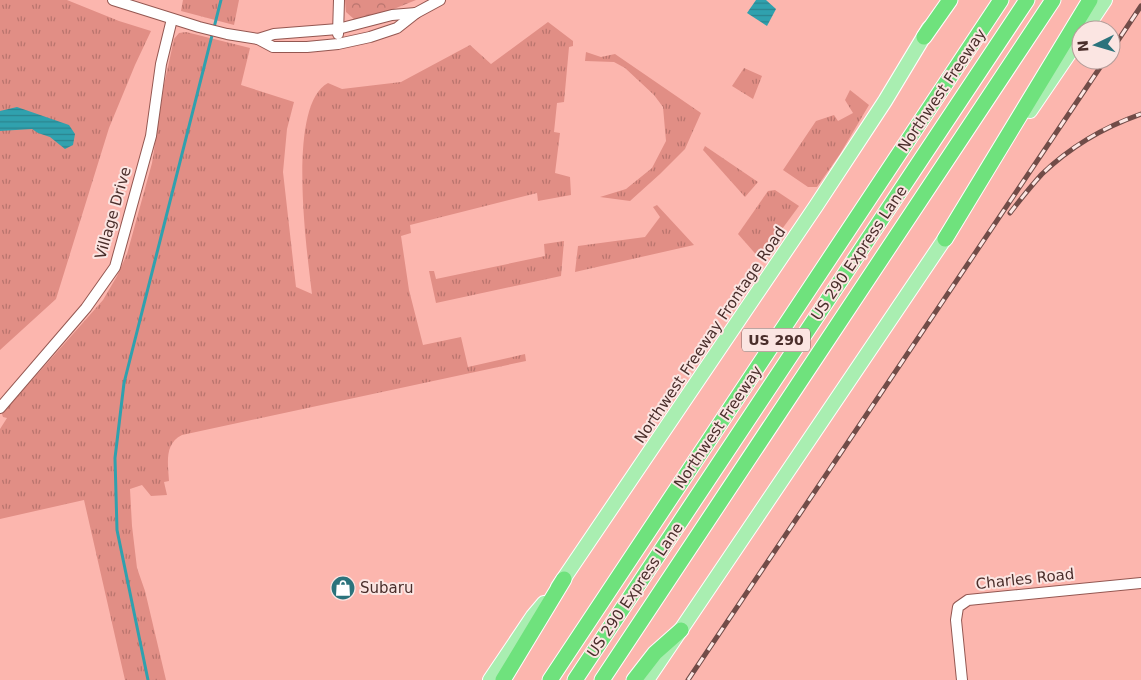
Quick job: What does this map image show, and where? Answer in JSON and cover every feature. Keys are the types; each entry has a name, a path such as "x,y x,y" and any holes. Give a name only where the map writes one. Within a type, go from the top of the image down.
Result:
{"highway":[{"path":"924,37 950,0"},
{"name":"Northwest Freeway","path":"550,680 1001,0"},
{"name":"US 290 Express Lane","path":"575,680 1027,0"},
{"name":"US 290","path":"602,680 1053,0"},
{"path":"945,239 1090,0"},
{"path":"503,680 564,579"},
{"path":"634,680 655,653 681,630"}],"main road":[{"name":"Northwest Freeway Frontage Road","path":"490,680 533,616 564,579 816,206 885,101 946,0"},
{"path":"1092,20 1105,0"},
{"path":"647,680 1071,51"}],"street":[{"path":"113,0 199,27 258,39 273,46 307,47 338,44 370,37 397,28 416,13 440,0"},
{"path":"338,44 339,0"},
{"path":"258,39 274,34 338,29 392,15 416,13"},
{"name":"Village Drive","path":"0,408 86,308 114,267 151,136 162,64 172,19"},
{"name":"Charles Road","path":"962,680 956,620 958,607 968,600 1141,583"}],"green space":[{"path":"0,0 67,0 119,21 151,31 109,128 56,299 0,350"},
{"path":"183,0 239,0 234,25 181,11"},
{"path":"345,0 416,0 374,17 355,20 346,12"},
{"path":"548,22 573,41 573,46 569,47 564,102 557,103 554,132 560,133 555,173 570,177 571,195 538,201 537,193 410,225 411,233 401,236 409,290 423,345 461,337 468,367 525,354 526,361 182,435 176,439 172,443 168,455 169,481 164,482 167,495 151,496 142,485 130,489 137,568 145,591 166,680 125,680 84,500 0,519 0,429 7,418 3,417 2,414 103,300 127,254 152,163 164,85 174,39 179,33 186,32 250,48 241,85 294,102 287,129 283,172 296,287 312,294 306,246 302,181 303,148 307,119 315,97 328,83 342,89 401,82 470,45 491,64"},
{"path":"586,52 601,57 615,54 701,113 685,149 630,201 600,197 626,189 652,168 666,141 663,107 654,95 625,68 614,62 585,61"},
{"path":"744,68 762,76 753,99 732,86"},
{"path":"850,90 869,105 840,154 817,187 808,187 783,170 816,121 834,115 838,121 853,113 845,100"},
{"path":"705,146 758,182 745,197 703,150"},
{"path":"775,190 799,206 760,259 738,234 768,191"},
{"path":"657,205 694,245 575,272 578,246 645,237 660,217 653,207"},
{"path":"564,241 561,276 436,303 429,271 434,271 436,279 545,256 544,244"}],"water":[{"path":"756,0 766,0 776,9 767,26 747,13"},
{"path":"17,107 69,125 75,134 73,145 65,149 50,137 32,129 0,131 0,111"}],"waterway":[{"path":"148,680 117,530 115,458 124,383 221,0"}],"railway":[{"path":"1121,36 1141,6"},
{"path":"688,680 1098,70"},
{"path":"1010,213 1042,174 1076,146 1101,131 1141,114"}],"place":[{"name":"Subaru","path":"343,588"}]}
